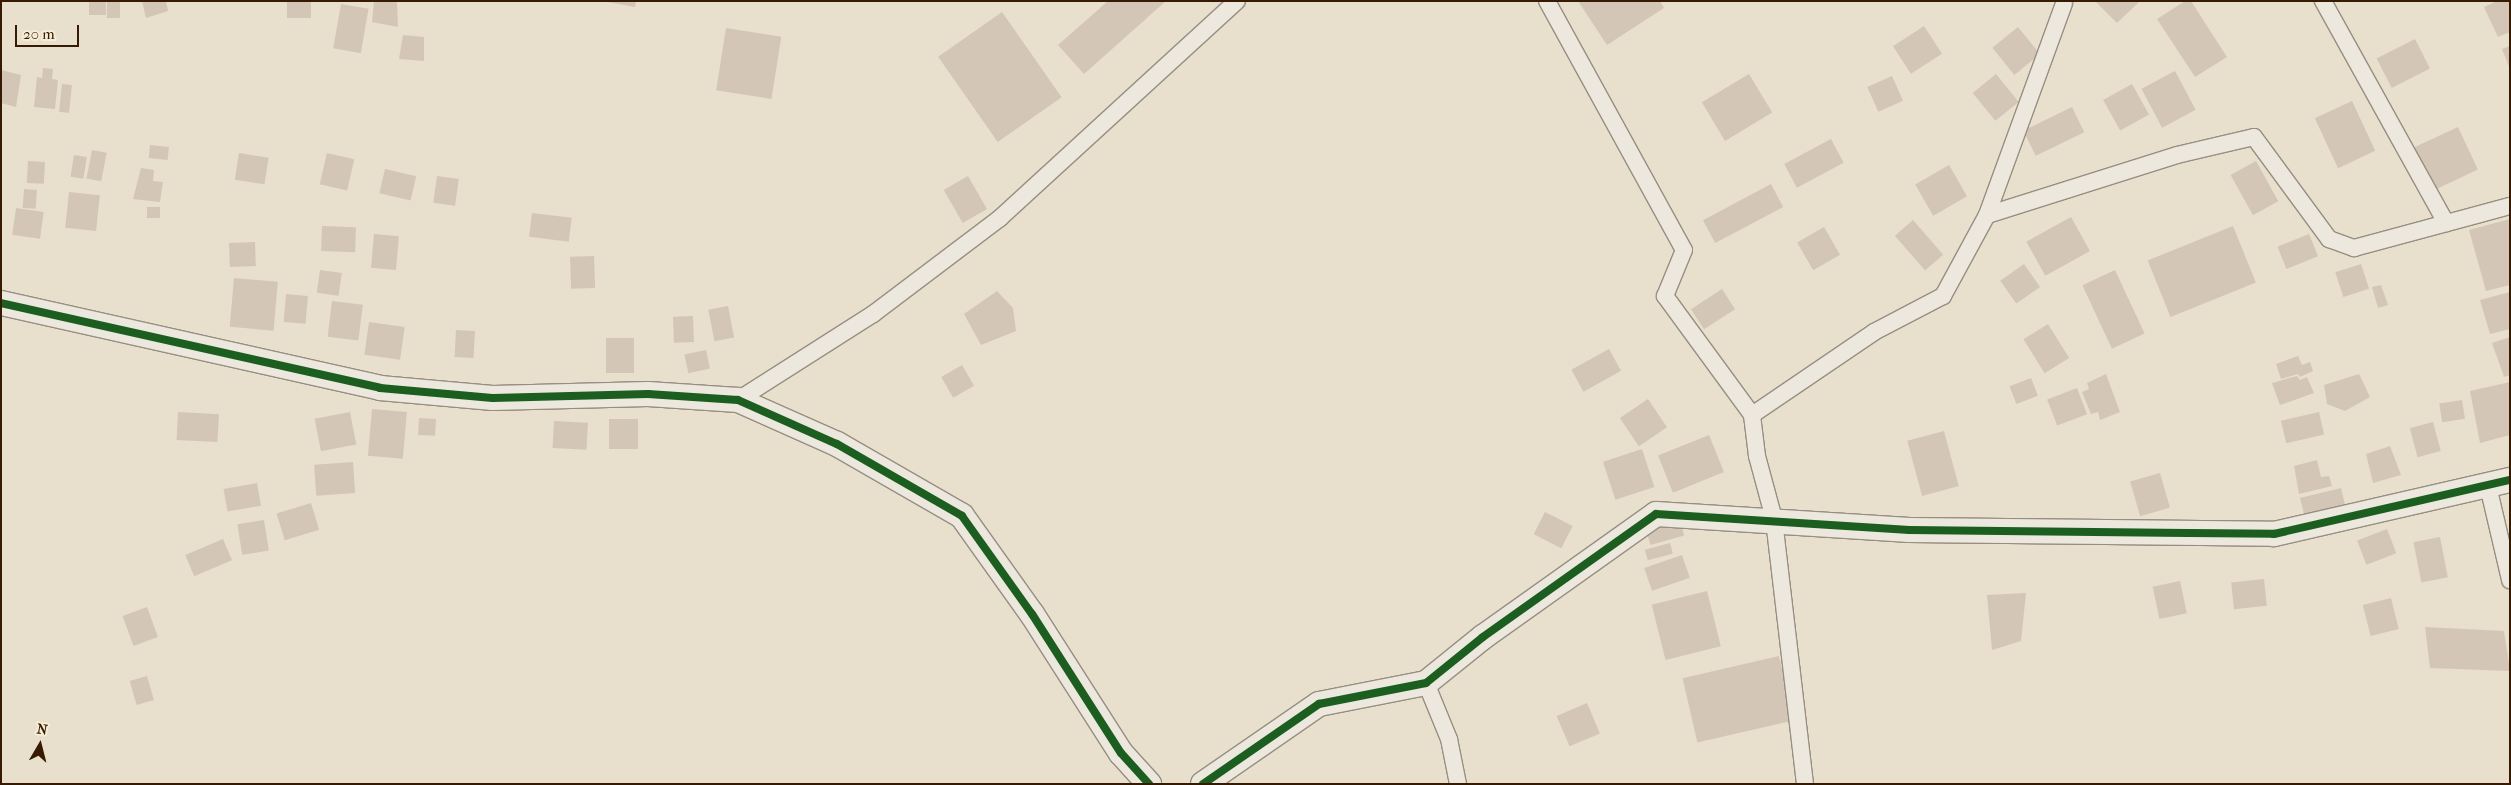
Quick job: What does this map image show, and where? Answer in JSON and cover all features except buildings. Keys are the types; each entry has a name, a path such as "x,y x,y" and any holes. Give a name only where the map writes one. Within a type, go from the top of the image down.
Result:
{"street":[{"path":"738,400 872,314 1000,218 1237,1"},
{"path":"1547,1 1684,250 1665,296 1752,415 1757,456 1774,519 1805,784"},
{"path":"2323,1 2446,222"},
{"path":"1752,415 1874,332 1943,296 1987,214 2064,4"},
{"path":"1987,214 2176,155 2254,138 2329,239 2354,248 2510,206"},
{"path":"1,303 380,388 493,398 648,394 738,400 837,444 962,516 1038,622 1121,753 1149,784"},
{"path":"1203,784 1319,704 1426,683 1483,636 1656,514 1774,519 1909,530 2274,534 2499,483 2510,580"},
{"path":"1426,683 1449,739 1458,784"}],"cycle path":[{"path":"1,303 380,388 493,398 648,394 738,400 837,444 962,516 1032,614 1121,753 1149,784"},
{"path":"1203,784 1319,704 1426,683 1483,637 1656,514 1909,530 2274,534 2510,480"}]}
